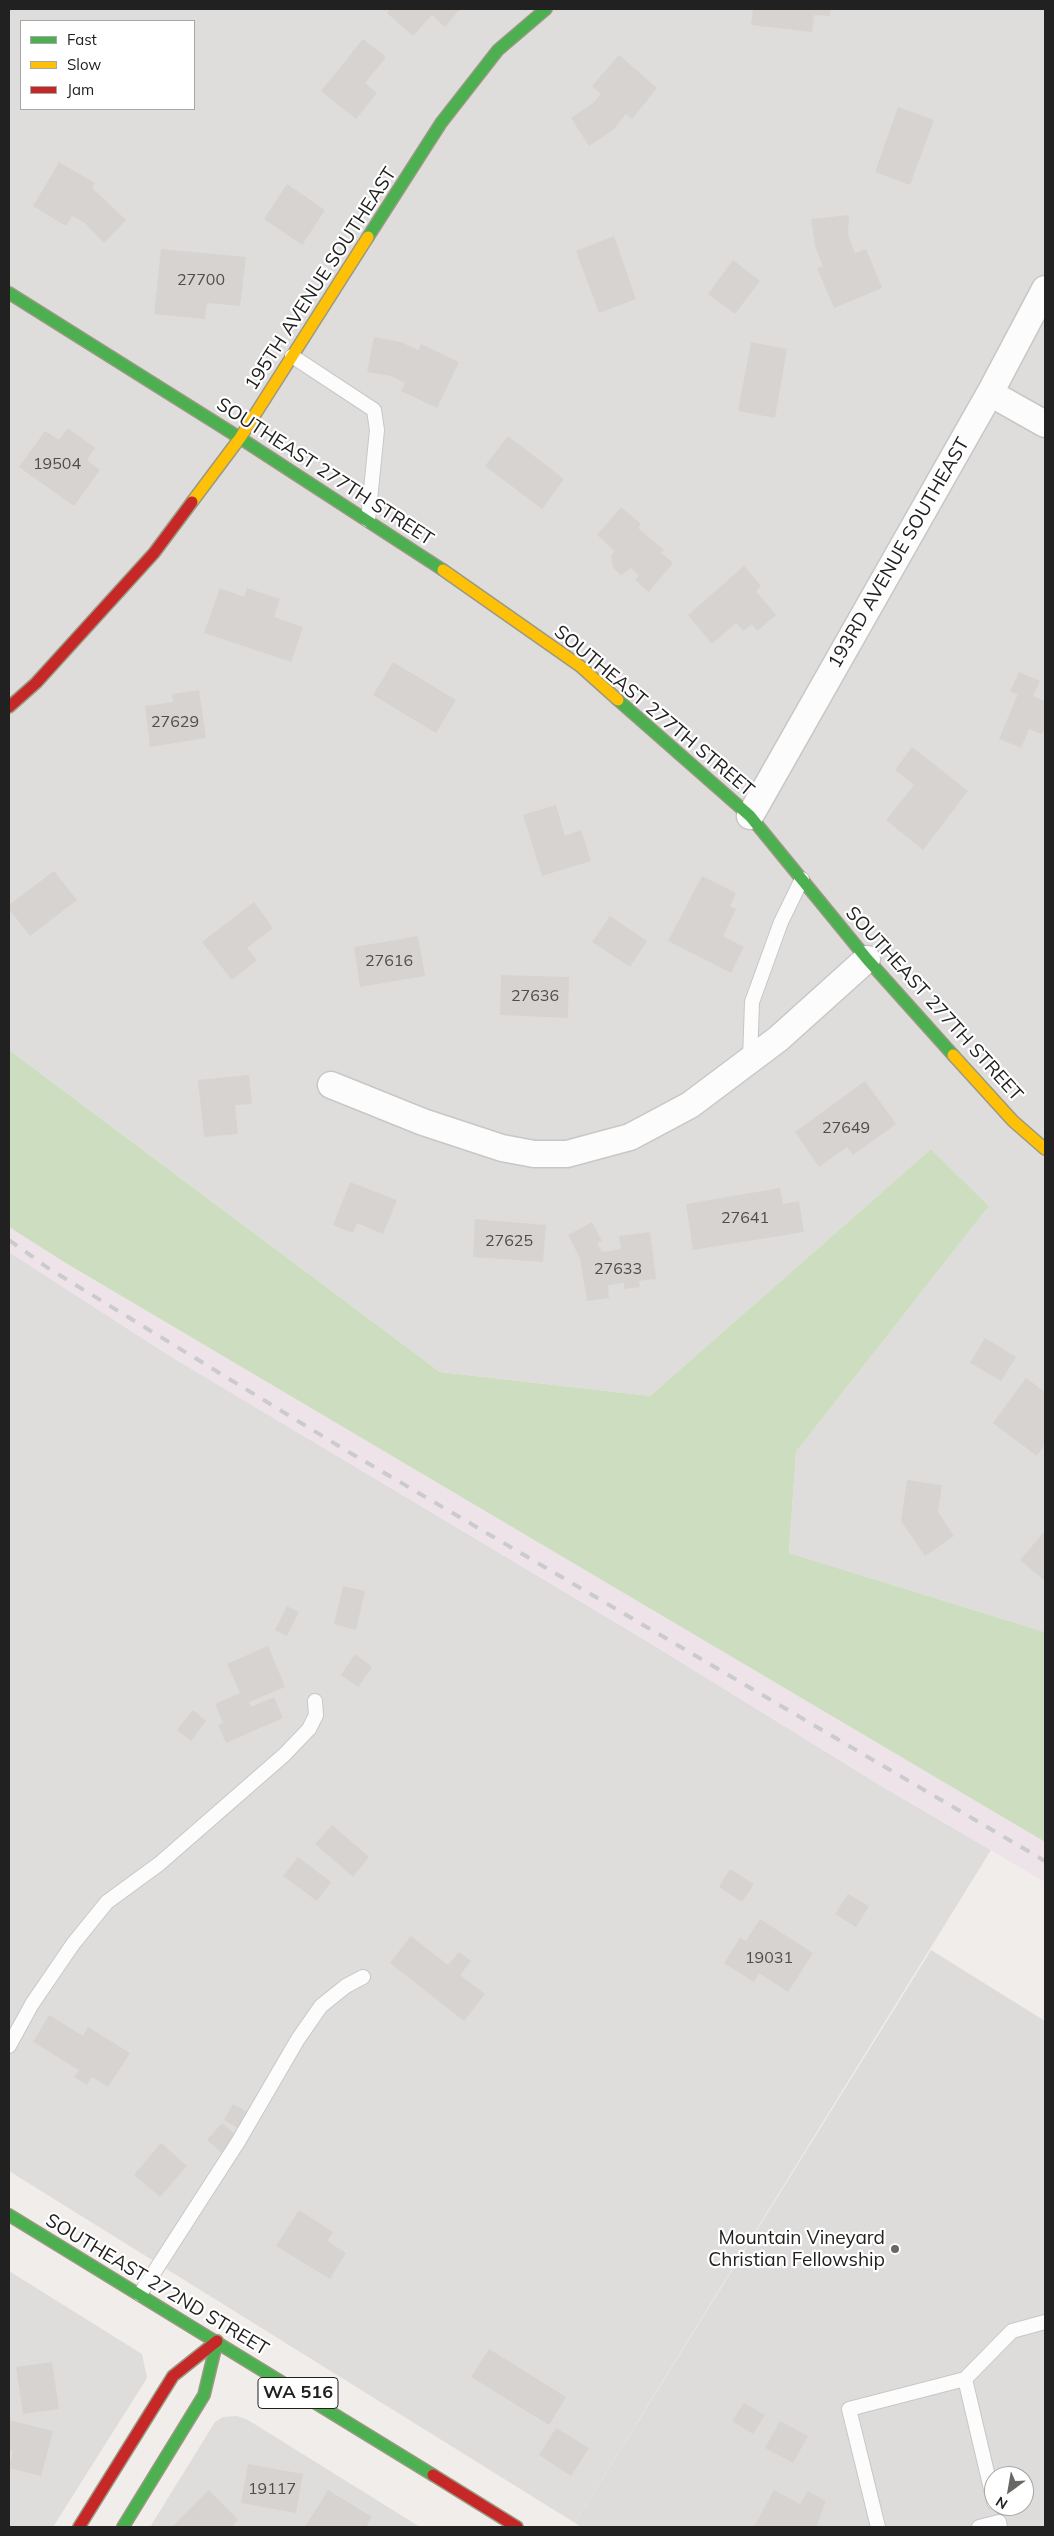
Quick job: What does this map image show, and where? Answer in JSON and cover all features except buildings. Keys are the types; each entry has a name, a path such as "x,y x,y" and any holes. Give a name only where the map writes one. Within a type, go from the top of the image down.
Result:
{"street":[{"name":"195TH AVENUE SOUTHEAST","path":"9,707 36,683 154,553 240,438 441,123 498,50 546,9"},
{"name":"193RD AVENUE SOUTHEAST","path":"750,816 990,393 1045,288"},
{"name":"SOUTHEAST 277TH STREET","path":"9,293 368,520 486,598 580,666 750,816 867,959 1014,1121 1045,1149"},
{"path":"990,393 1045,424"},
{"path":"331,1085 423,1122 502,1148 534,1154 567,1154 630,1137 690,1105 778,1039 867,959"},
{"name":"SOUTHEAST 272ND STREET","path":"9,2215 517,2527"},
{"path":"79,2527 173,2376 217,2341"},
{"path":"124,2527 204,2395 217,2341"}],"lane":[{"path":"292,356 374,410 377,430 368,520"},
{"path":"750,1060 752,1002 781,922 802,879"},
{"path":"9,2046 32,2004 68,1951 107,1902 159,1864 284,1755 309,1729 316,1715 315,1701"},
{"path":"140,2294 238,2142 298,2039 321,2006 346,1986 363,1977"},
{"path":"878,2527 849,2409 965,2379 1012,2331 1045,2322"},
{"path":"965,2379 986,2466"},
{"path":"979,2527 999,2525"}],"shaded area":[{"path":"9,9 1045,9 1045,1632 789,1553 796,1452 989,1206 931,1149 650,1396 440,1372 9,1050"},
{"path":"9,1227 64,1262 1045,1842 1045,1882 883,1787 650,1643 170,1356 9,1252"},
{"path":"9,1252 170,1356 650,1643 883,1787 991,1850 575,2523 9,2171"},
{"name":"Mountain Vineyard Christian Fellowship","path":"931,1950 1045,2021 1045,2527 581,2527 575,2523"},
{"path":"9,2271 142,2354 147,2378 53,2527 9,2527"},
{"path":"237,2416 248,2420 420,2527 150,2527 215,2422 223,2417"}],"green space":[{"path":"9,1050 440,1372 650,1396 931,1149 989,1206 796,1452 789,1553 1045,1632 1045,1842 64,1262 9,1227"}],"railway":[{"path":"9,1240 48,1268 342,1448 1045,1861"}],"traffic: fast":[{"path":"368,237 441,123 498,50 546,9"},
{"path":"9,293 240,438 443,570"},
{"path":"618,700 750,816 867,959 953,1055"},
{"path":"9,2215 433,2475"},
{"path":"123,2527 204,2395 217,2341"}],"traffic: slow":[{"path":"192,502 240,438 368,237"},
{"path":"443,570 580,666 618,700"},
{"path":"953,1055 1013,1121 1045,1149"}],"traffic: jam":[{"path":"9,707 36,683 154,553 192,502"},
{"path":"79,2527 173,2376 217,2341"},
{"path":"433,2475 517,2527"}],"place":[{"name":"Mountain Vineyard Christian Fellowship","path":"895,2249"}]}
